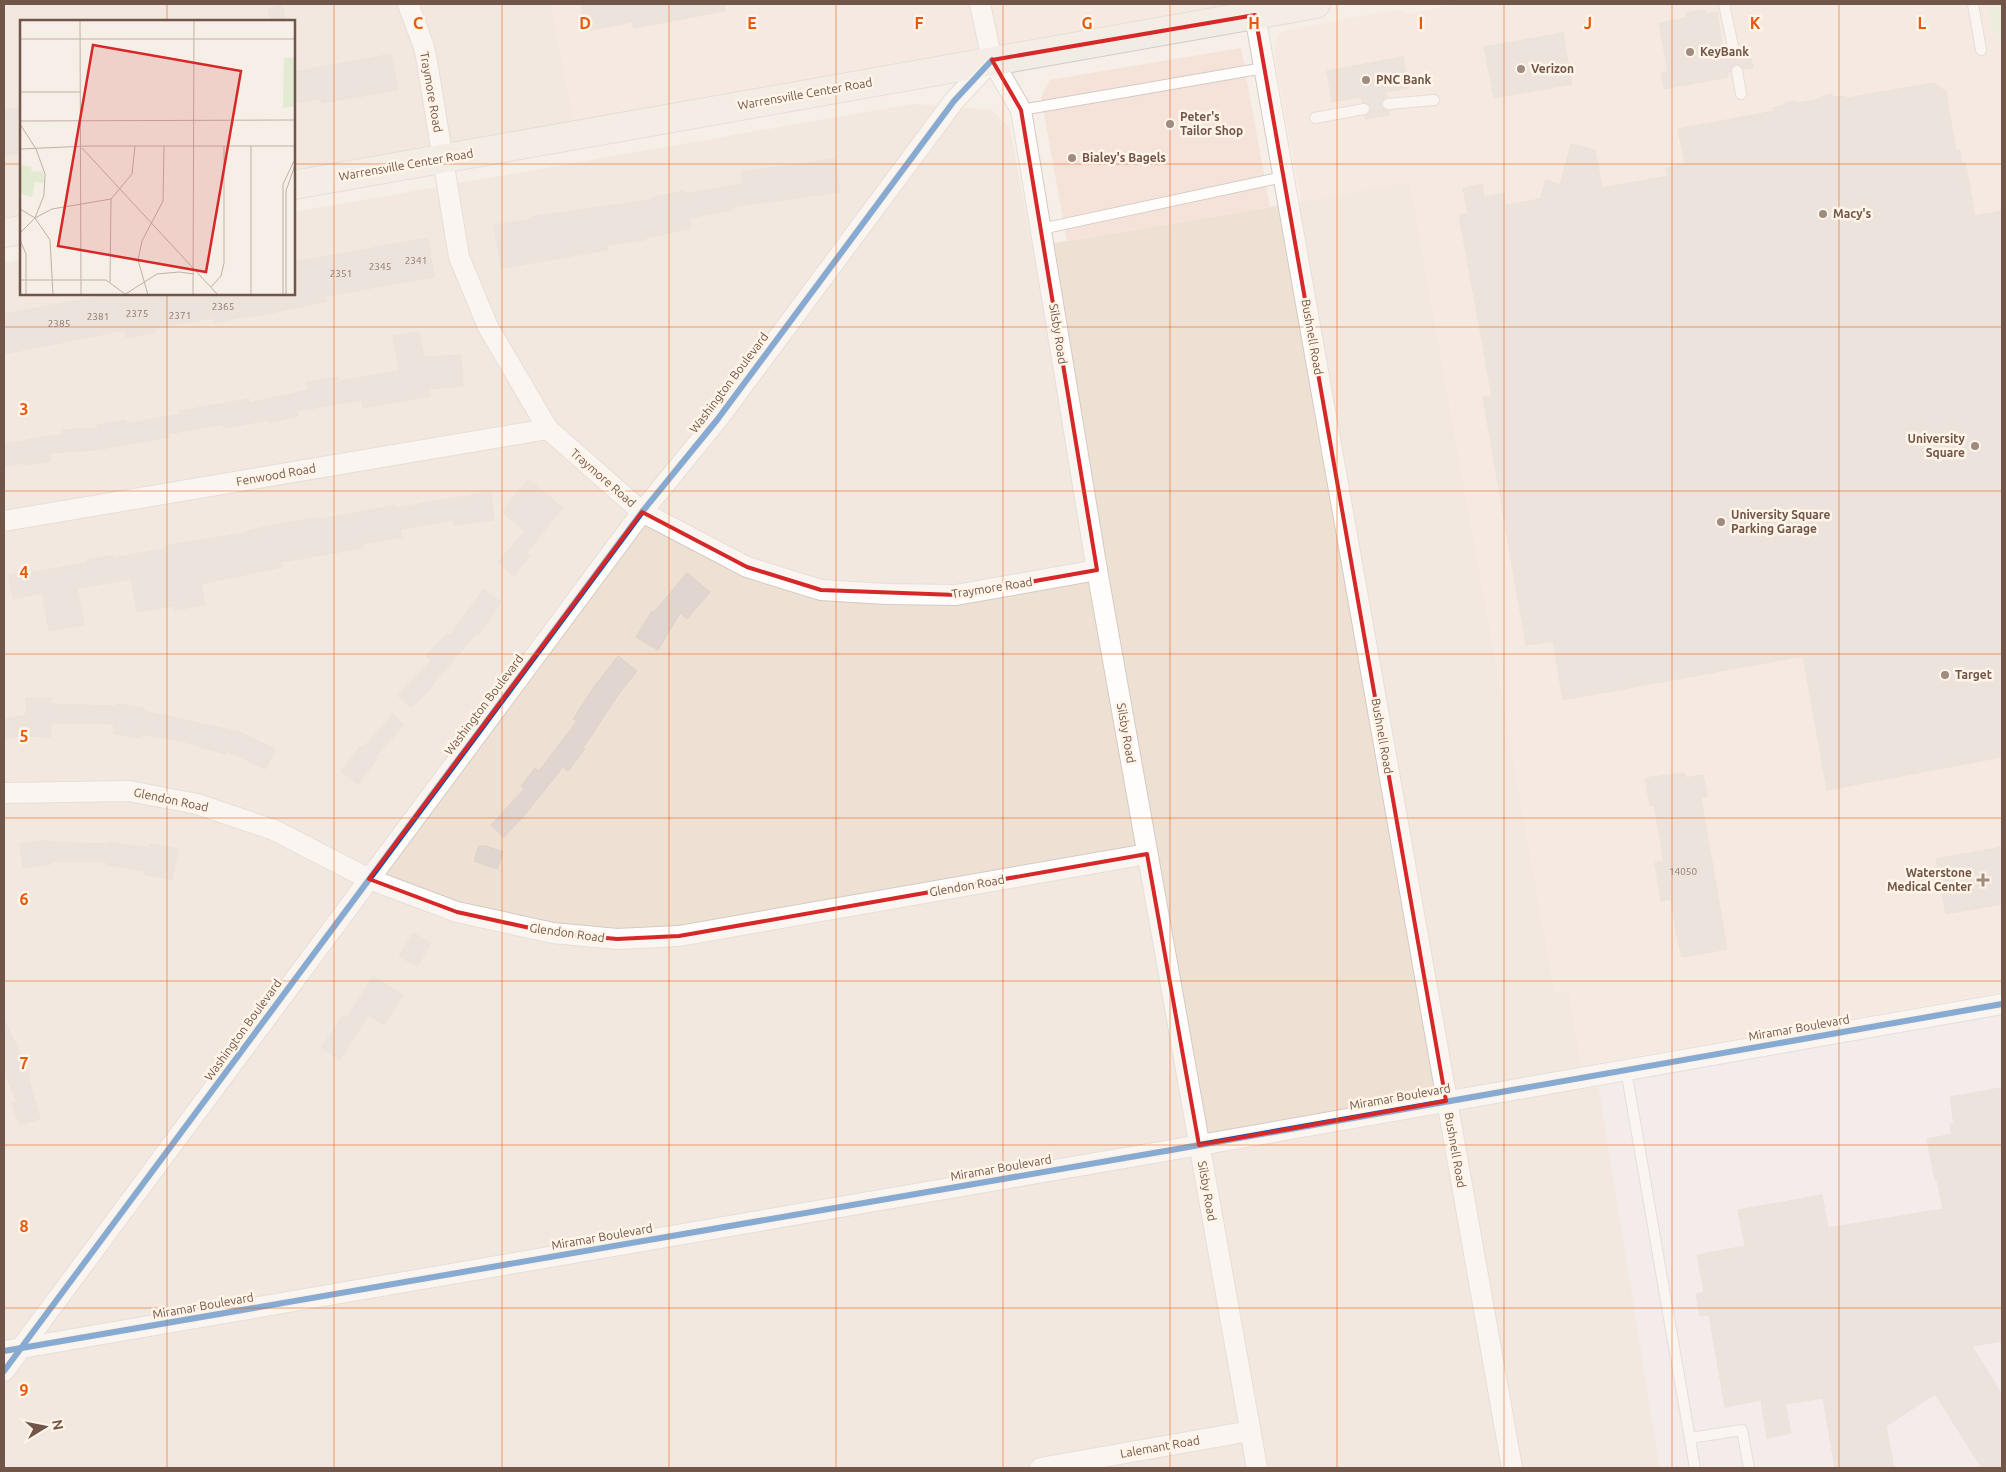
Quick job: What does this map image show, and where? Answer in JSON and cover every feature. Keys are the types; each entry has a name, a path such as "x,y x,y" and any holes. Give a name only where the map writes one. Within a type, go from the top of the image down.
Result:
{"main road":[{"name":"Warrensville Center Road","path":"295,184 442,160 992,60 1254,9 1316,4"},
{"path":"4,233 20,230"}],"street":[{"name":"Traymore Road","path":"408,4 424,48 459,256 488,327 548,429 642,512 747,567 822,590 886,594 956,595 1097,570"},
{"name":"Silsby Road","path":"980,4 992,60 1021,110 1097,570 1257,1468"},
{"name":"Bushnell Road","path":"1254,9 1512,1468"},
{"name":"Washington Boulevard","path":"4,1371 13,1349 369,878 642,512 717,420 954,101 992,60"},
{"name":"Fenwood Road","path":"4,521 548,429"},
{"name":"Glendon Road","path":"4,793 129,791 197,804 274,830 369,878 457,912 553,933 617,939 679,936 1147,854"},
{"name":"Miramar Boulevard","path":"13,1349 1198,1145 2002,1004"},
{"name":"Lalemant Road","path":"1040,1468 1250,1431"}],"lane":[{"path":"1724,4 1734,51"},
{"path":"1973,4 1981,50"},
{"path":"1021,110 1264,68"},
{"path":"1737,70 1741,94"},
{"path":"1388,104 1434,100"},
{"path":"1315,118 1364,109"},
{"path":"1041,229 1283,177"},
{"path":"1626,1070 1696,1468"},
{"path":"1690,1438 1742,1430 1749,1468"}],"highlighted area":[{"path":"1255,15 1446,1101 1199,1145 1147,854 679,936 617,939 553,933 457,912 369,879 642,512 747,567 821,590 956,595 1097,570 1021,110 992,60"}],"shaded area":[{"path":"4,4 551,4 577,135 295,183 295,20 20,20 20,230 4,233"},
{"path":"551,4 1309,4 577,135"},
{"name":"University Square","path":"1457,4 2002,4 2002,992 1581,1066 1569,991 1555,993 1410,182 1301,202 1275,60 1275,45 1279,35 1284,31 1394,10 1407,14"},
{"path":"1241,48 1270,207 1067,241 1041,97 1050,80"},
{"path":"912,104 992,110 1010,128 1032,247 1410,182 1555,993 1569,990 1581,1065 1595,1063 1660,1468 4,1468 4,263 20,259 20,295 295,295 295,212"},
{"path":"2002,1004 2002,1468 1660,1468 1597,1074"}],"green space":[{"path":"1988,4 2002,4 2002,39 1997,37 1992,29"}],"building":[{"path":"581,4 724,4 725,11 634,28 632,22 586,31"},
{"path":"282,5 286,20 271,20 268,9"},
{"path":"1705,10 1706,14 1717,12 1723,53 1727,52 1729,56 1735,58 1739,56 1741,50 1749,48 1753,68 1744,69 1740,65 1735,64 1730,72 1727,72 1728,77 1664,89 1661,73 1668,72 1659,23 1687,18 1686,13"},
{"path":"1563,33 1572,84 1494,98 1484,47"},
{"path":"391,54 398,90 322,103 321,99 295,103 295,72"},
{"path":"1403,57 1409,88 1386,92 1387,97 1382,101 1381,105 1385,110 1389,111 1389,115 1366,119 1365,116 1370,112 1371,107 1367,103 1362,102 1361,97 1332,102 1327,71"},
{"path":"1934,83 1946,92 1956,151 1960,150 1962,163 1965,162 1975,216 2002,211 2002,757 1827,790 1803,656 1563,700 1553,641 1526,645 1483,397 1492,396 1459,215 1468,213 1463,188 1482,184 1484,197 1504,193 1505,205 1540,199 1546,180 1560,185 1571,144 1595,150 1602,188 1668,176 1666,168 1685,164 1678,129 1774,111 1773,108 1785,105 1785,103 1796,101 1798,103 1819,99 1831,94 1835,97 1844,96 1847,98"},
{"path":"20,107 20,153 4,156 4,110"},
{"path":"835,159 840,192 732,207 733,210 689,218 691,228 645,238 645,240 607,245 608,250 501,268 494,225 532,219 531,217 650,200 650,198 683,191 684,194 743,184 741,172"},
{"path":"428,238 434,277 326,296 327,301 253,317 253,315 214,323 213,318 155,328 156,332 126,338 125,330 4,354 4,314 108,295 295,295 295,262"},
{"path":"419,332 424,357 461,355 463,386 429,389 431,396 363,408 362,400 297,411 298,416 268,423 268,420 224,428 223,424 168,434 169,437 96,450 48,453 50,461 4,466 4,444 63,434 62,430 98,428 97,425 126,420 126,424 180,414 179,411 249,399 250,403 308,390 306,382 338,377 339,381 399,371 393,336"},
{"path":"528,479 563,508 526,553 530,556 514,576 498,562 525,531 502,512"},
{"path":"491,492 494,520 454,525 453,520 400,529 402,537 363,544 363,548 281,562 282,567 201,584 205,605 175,610 174,606 137,612 131,579 77,588 84,625 49,631 42,593 13,599 9,575 87,563 87,560 113,555 113,558 164,549 164,546 245,533 245,531 289,522 318,518 318,520 396,505 396,508"},
{"path":"687,573 710,592 687,619 680,613 658,650 636,637 652,611 654,612"},
{"path":"483,589 501,602 478,636 476,634 434,685 411,708 397,695 431,661 426,656 447,633 450,636"},
{"path":"618,656 637,671 618,695 583,748 585,749 568,771 563,767 522,818 504,837 491,825 524,789 521,786 535,768 539,771 577,721 573,719 594,687"},
{"path":"26,698 51,698 51,704 117,706 117,704 144,708 144,711 240,732 275,749 266,769 227,751 226,754 199,747 200,745 141,734 140,738 113,734 114,724 51,723 51,737 20,736 4,739 4,719 26,715"},
{"path":"393,714 404,725 375,757 377,759 358,784 341,771 360,746 363,748"},
{"path":"1684,773 1685,778 1703,775 1707,796 1701,798 1727,949 1682,957 1671,899 1661,901 1655,863 1664,861 1654,805 1650,806 1645,778"},
{"path":"48,840 48,842 110,844 110,842 149,848 150,844 178,849 172,880 144,874 145,871 107,865 107,862 51,861 51,864 23,868 20,844"},
{"path":"479,846 503,852 497,869 474,861"},
{"path":"2002,847 2002,904 1946,914 1936,859"},
{"path":"413,933 431,943 417,967 399,956"},
{"path":"373,976 403,995 384,1025 368,1015 340,1060 321,1048 343,1015 347,1018"},
{"path":"4,1019 30,1075 28,1076 40,1119 19,1125 12,1103 17,1102 4,1072"},
{"path":"2000,1088 2002,1098 2002,1341 1972,1346 2002,1395 2002,1468 1982,1468 1935,1394 1886,1426 1894,1468 1835,1468 1823,1398 1785,1404 1791,1433 1767,1438 1761,1400 1725,1407 1709,1315 1700,1316 1696,1294 1704,1292 1697,1255 1745,1246 1738,1210 1822,1195 1828,1228 1943,1209 1927,1139 1952,1134 1950,1124 1954,1124 1950,1097"}],"cycle path":[{"path":"4,1371 642,512 717,420 954,101 992,60"},
{"path":"4,1351 1177,1149 2002,1004"}],"place":[{"name":"KeyBank","path":"1690,52"},
{"name":"Verizon","path":"1521,69"},
{"name":"PNC Bank","path":"1366,80"},
{"name":"Peter's Tailor Shop","path":"1170,124"},
{"name":"Bialey's Bagels","path":"1072,158"},
{"name":"Macy's","path":"1823,214"},
{"name":"University Square","path":"1975,446"},
{"name":"University Square Parking Garage","path":"1721,522"},
{"name":"Target","path":"1945,675"},
{"name":"Waterstone Medical Center","path":"1983,880"}]}
